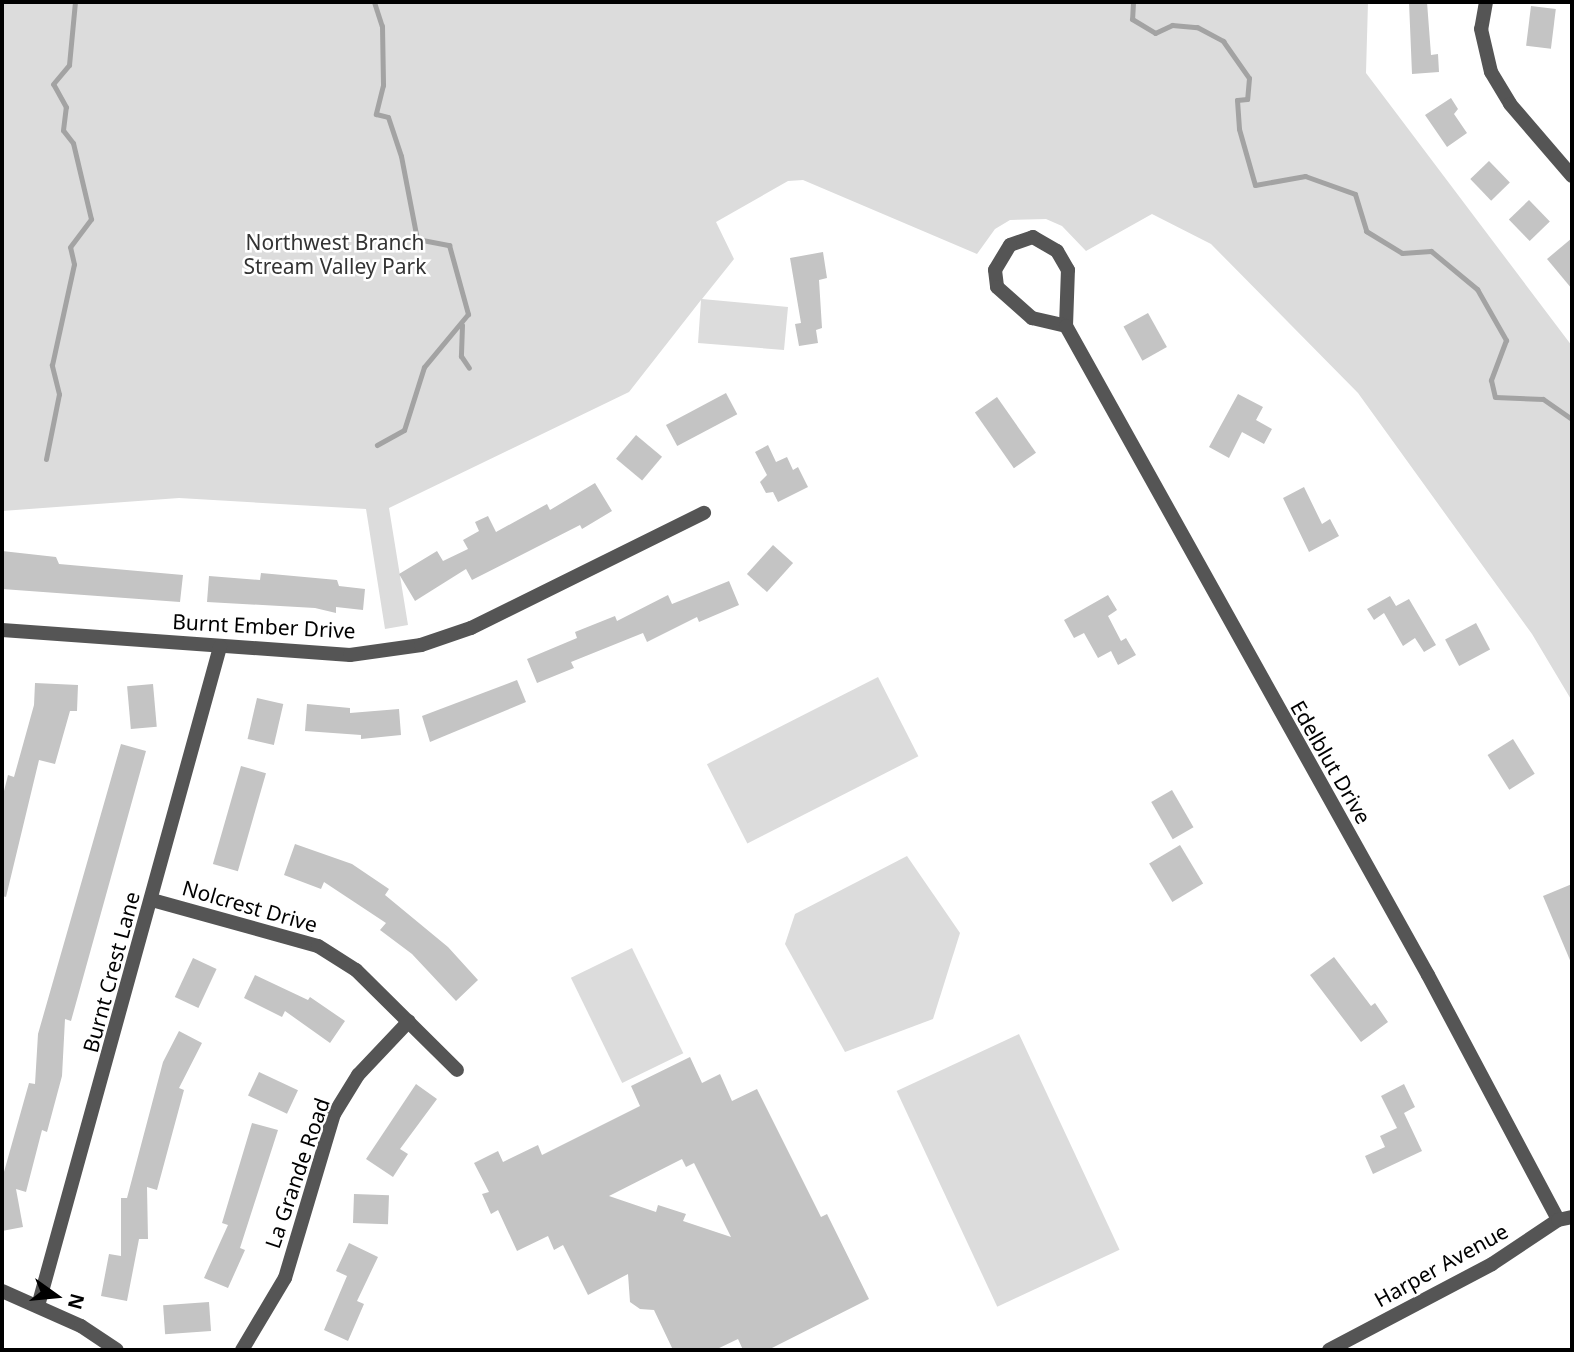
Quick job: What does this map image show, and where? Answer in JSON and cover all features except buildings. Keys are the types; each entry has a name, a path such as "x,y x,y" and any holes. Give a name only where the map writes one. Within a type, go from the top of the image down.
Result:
{"street":[{"path":"1486,2 1481,29 1491,72 1510,104 1572,176"},
{"path":"1033,237 1057,251 1068,270 1066,326 1032,318 996,287 995,270 1010,245 1033,237"},
{"name":"Edelblut Drive","path":"1066,326 1565,1219"},
{"name":"Burnt Ember Drive","path":"2,630 350,655 421,645 471,628 704,513"},
{"name":"Burnt Crest Lane","path":"38,1306 220,647"},
{"name":"Nolcrest Drive","path":"152,900 317,946 356,970 457,1070"},
{"name":"La Grande Road","path":"242,1350 285,1278 334,1114 358,1075 409,1021"},
{"name":"Harper Avenue","path":"1329,1350 1492,1264 1565,1219"},
{"path":"2,1291 80,1326 117,1350"}],"green space":[{"name":"Northwest Branch Stream Valley Park","path":"2,2 1368,2 1366,73 1572,346 1572,701 1532,634 1358,393 1211,244 1152,214 1086,251 1062,226 1046,219 1010,220 995,229 977,254 803,180 788,181 716,222 734,259 702,299 788,307 784,350 698,343 701,300 629,392 389,508 408,625 385,629 366,509 179,498 2,511"},
{"path":"878,677 918,756 747,843 707,764"},
{"path":"907,856 960,933 933,1019 845,1052 785,944 795,914"},
{"path":"632,948 683,1053 622,1083 571,978"},
{"path":"1019,1034 1120,1250 997,1307 897,1091"}],"waterway":[{"path":"46,459 59,394 52,365 74,264 70,247 91,219 73,143 63,130 66,107 53,84 69,65 75,2"},
{"path":"374,2 382,26 383,85 376,114 388,117 401,156 417,239 449,245 468,314 424,367 404,430 377,445"},
{"path":"1133,2 1132,19 1155,33 1172,25 1197,27 1223,41 1249,78 1247,99 1237,100 1239,129 1255,185 1305,176 1355,194 1366,231 1402,253 1431,251 1477,289 1506,340 1491,380 1495,397 1543,399 1572,419"},
{"path":"462,325 461,356 469,368"}]}
